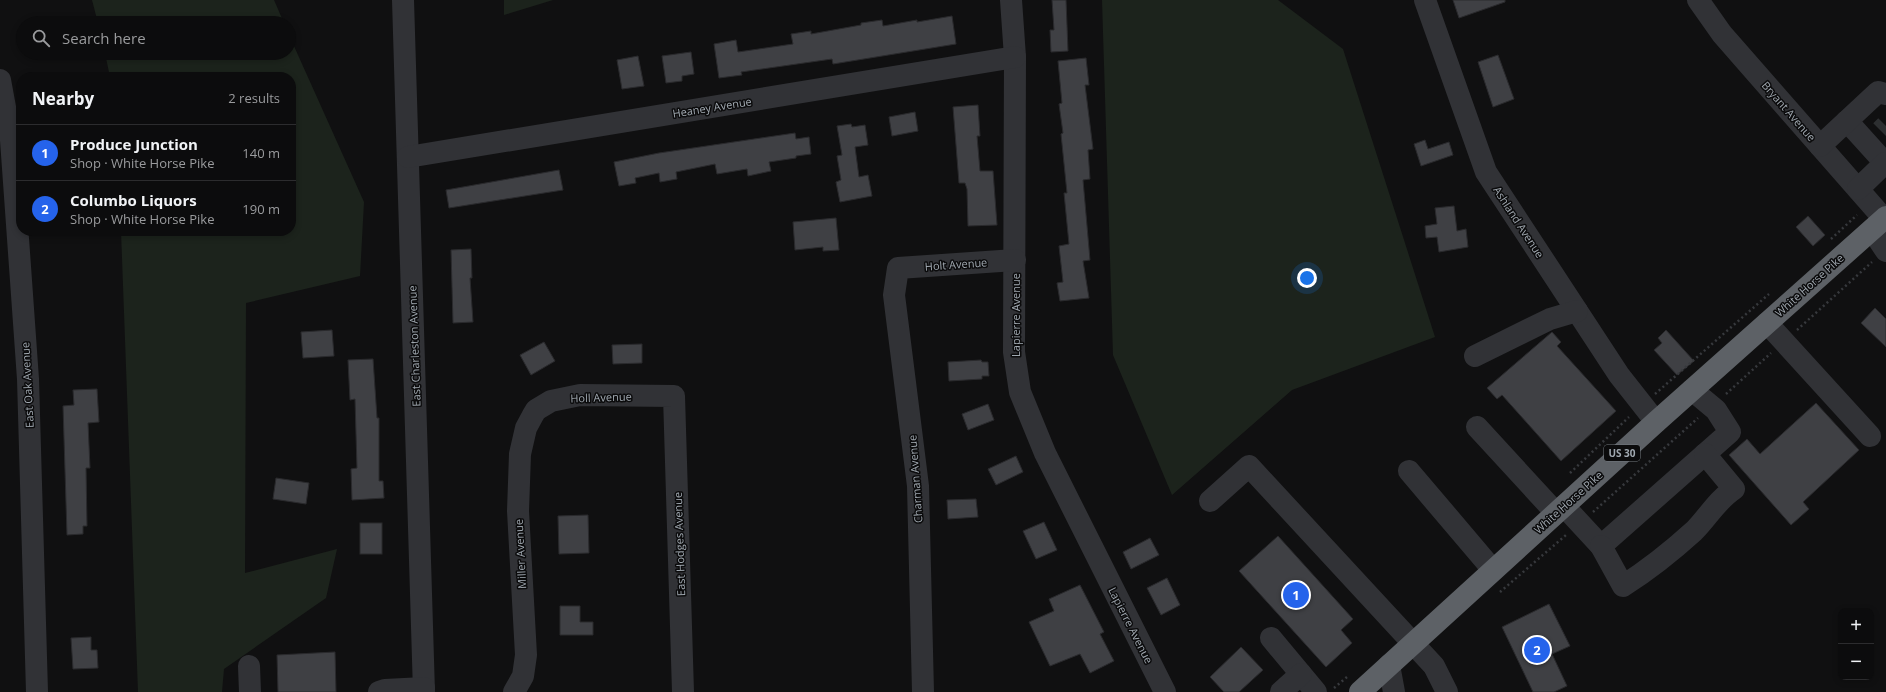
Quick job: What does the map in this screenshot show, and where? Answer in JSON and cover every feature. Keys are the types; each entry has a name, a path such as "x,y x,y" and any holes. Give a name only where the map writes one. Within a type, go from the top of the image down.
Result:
{"highway":[{"name":"White Horse Pike","path":"1360,692 1656,422 1881,222"}],"street":[{"name":"East Charleston Avenue","path":"403,0 424,690"},
{"name":"Lapierre Avenue","path":"1012,0 1015,57 1014,352 1020,392 1045,453 1165,692"},
{"name":"Ashland Avenue","path":"1424,0 1486,172 1619,375 1656,422"},
{"name":"Bryant Avenue","path":"1698,0 1722,34 1858,189 1881,222 1886,250"},
{"name":"Heaney Avenue","path":"408,157 1015,57"},
{"name":"East Oak Avenue","path":"0,80 11,140 16,210"},
{"path":"1820,146 1878,92 1886,94"},
{"path":"1847,121 1881,151 1858,189"},
{"name":"East Oak Avenue","path":"18,236 28,379 37,692"},
{"name":"Holt Avenue","path":"898,268 1015,260"},
{"name":"Charman Avenue","path":"898,268 894,295 918,486 922,692"},
{"path":"1475,356 1550,319 1577,311"},
{"path":"1767,323 1870,436"},
{"path":"1601,546 1730,432 1716,410 1692,390"},
{"name":"Holl Avenue","path":"533,415 536,410 551,401 580,395 674,396"},
{"name":"East Hodges Avenue","path":"674,396 683,692"},
{"name":"Miller Avenue","path":"514,692 523,676 526,655 518,511 520,454 526,428 533,415"},
{"path":"1477,427 1560,509 1580,524 1601,546 1623,586 1646,571 1695,530 1722,496 1734,489 1705,454"},
{"path":"1210,501 1249,466 1412,644 1434,666 1447,692"},
{"path":"1409,471 1494,570"},
{"path":"1271,638 1316,692"},
{"path":"1389,665 1394,692"},
{"path":"249,666 250,692"},
{"path":"1281,692 1301,674"},
{"path":"379,692 385,690 424,690"}],"path":[{"path":"1498,594 1580,524 1886,250"}],"shaded area":[{"path":"92,0 274,0 281,16 96,16"},
{"path":"504,0 553,0 504,15"},
{"path":"1102,0 1278,0 1343,49 1435,337 1292,390 1172,495 1113,355"},
{"path":"296,51 364,202 360,276 246,303 245,573 337,549 326,598 224,669 222,692 138,692 121,236 296,236 296,72 109,72 106,60 296,60"}],"building":[{"path":"1052,0 1066,0 1068,51 1051,52 1050,30 1054,30"},
{"path":"1453,0 1505,0 1505,2 1459,18"},
{"path":"952,16 956,44 833,64 832,59 741,72 742,75 719,78 714,44 736,40 738,52 793,44 791,34 811,31 811,34 882,20 883,26"},
{"path":"691,52 694,74 682,76 682,81 666,83 662,56"},
{"path":"1498,55 1514,99 1493,107 1478,62"},
{"path":"638,56 644,86 622,89 617,60"},
{"path":"1086,58 1089,85 1085,85 1093,149 1088,150 1090,179 1083,180 1090,260 1083,261 1089,298 1060,301 1057,283 1063,282 1059,246 1069,244 1064,193 1067,193 1061,134 1063,133 1059,104 1062,103 1058,61"},
{"path":"978,105 980,136 977,136 980,171 993,171 997,225 968,226 967,189 965,183 959,183 953,107"},
{"path":"915,112 918,131 892,136 889,117"},
{"path":"851,124 852,127 865,125 868,145 855,147 859,177 868,175 872,196 840,202 836,182 841,180 837,156 842,155 837,126"},
{"path":"795,133 796,139 809,137 811,154 769,162 771,171 748,176 747,169 717,174 715,164 676,172 677,179 660,182 659,173 635,178 636,183 619,186 614,162 659,153"},
{"path":"1425,140 1428,149 1449,142 1453,155 1421,166 1414,144"},
{"path":"559,170 563,190 449,208 446,190"},
{"path":"1454,206 1457,231 1466,229 1468,247 1439,252 1437,237 1426,238 1425,226 1437,224 1435,208"},
{"path":"1808,216 1825,235 1813,246 1796,227"},
{"path":"836,218 839,250 823,251 823,247 795,250 793,222"},
{"path":"471,249 472,278 470,278 473,322 453,323 451,250"},
{"path":"1875,308 1886,319 1886,347 1861,323"},
{"path":"332,330 334,356 303,358 301,332"},
{"path":"1666,330 1694,361 1677,375 1654,350 1662,343 1658,338"},
{"path":"1552,332 1561,342 1557,346 1616,411 1561,461 1502,395 1497,399 1487,388"},
{"path":"544,342 555,361 531,375 520,355"},
{"path":"642,344 642,363 613,364 612,345"},
{"path":"373,359 377,418 379,418 379,481 383,481 384,498 352,500 351,469 357,468 355,399 350,400 348,360"},
{"path":"981,360 982,362 988,362 989,376 982,376 982,379 949,381 948,362"},
{"path":"97,389 99,422 88,423 90,468 86,468 87,526 83,526 83,534 67,535 63,406 74,405 73,390"},
{"path":"1816,403 1859,450 1803,502 1809,509 1791,525 1729,455 1747,439 1760,454"},
{"path":"988,404 994,420 968,430 962,414"},
{"path":"1016,456 1023,472 996,485 988,469"},
{"path":"276,478 309,483 306,504 273,499"},
{"path":"976,499 978,517 948,519 947,500"},
{"path":"588,515 589,553 559,554 558,516"},
{"path":"1044,522 1057,550 1036,559 1023,531"},
{"path":"360,523 382,523 382,554 360,554"},
{"path":"1278,536 1353,619 1341,630 1352,643 1326,667 1239,571"},
{"path":"1150,538 1159,555 1131,569 1123,552"},
{"path":"1167,578 1180,605 1161,615 1147,588"},
{"path":"1080,585 1104,632 1100,634 1114,661 1090,673 1080,654 1050,666 1029,622 1054,611 1049,599"},
{"path":"1549,604 1570,646 1552,654 1567,686 1554,692 1533,692 1502,627"},
{"path":"560,606 580,606 580,622 593,622 593,635 560,635"},
{"path":"91,637 91,650 97,650 98,668 73,669 71,638"},
{"path":"1241,647 1263,670 1239,692 1224,692 1210,677"},
{"path":"335,652 336,692 278,692 277,655"}],"tunnel":[{"path":"1881,131 1886,126"}],"place":[{"name":"Produce Junction","path":"1296,595"},
{"name":"Columbo Liquors","path":"1537,650"}]}
